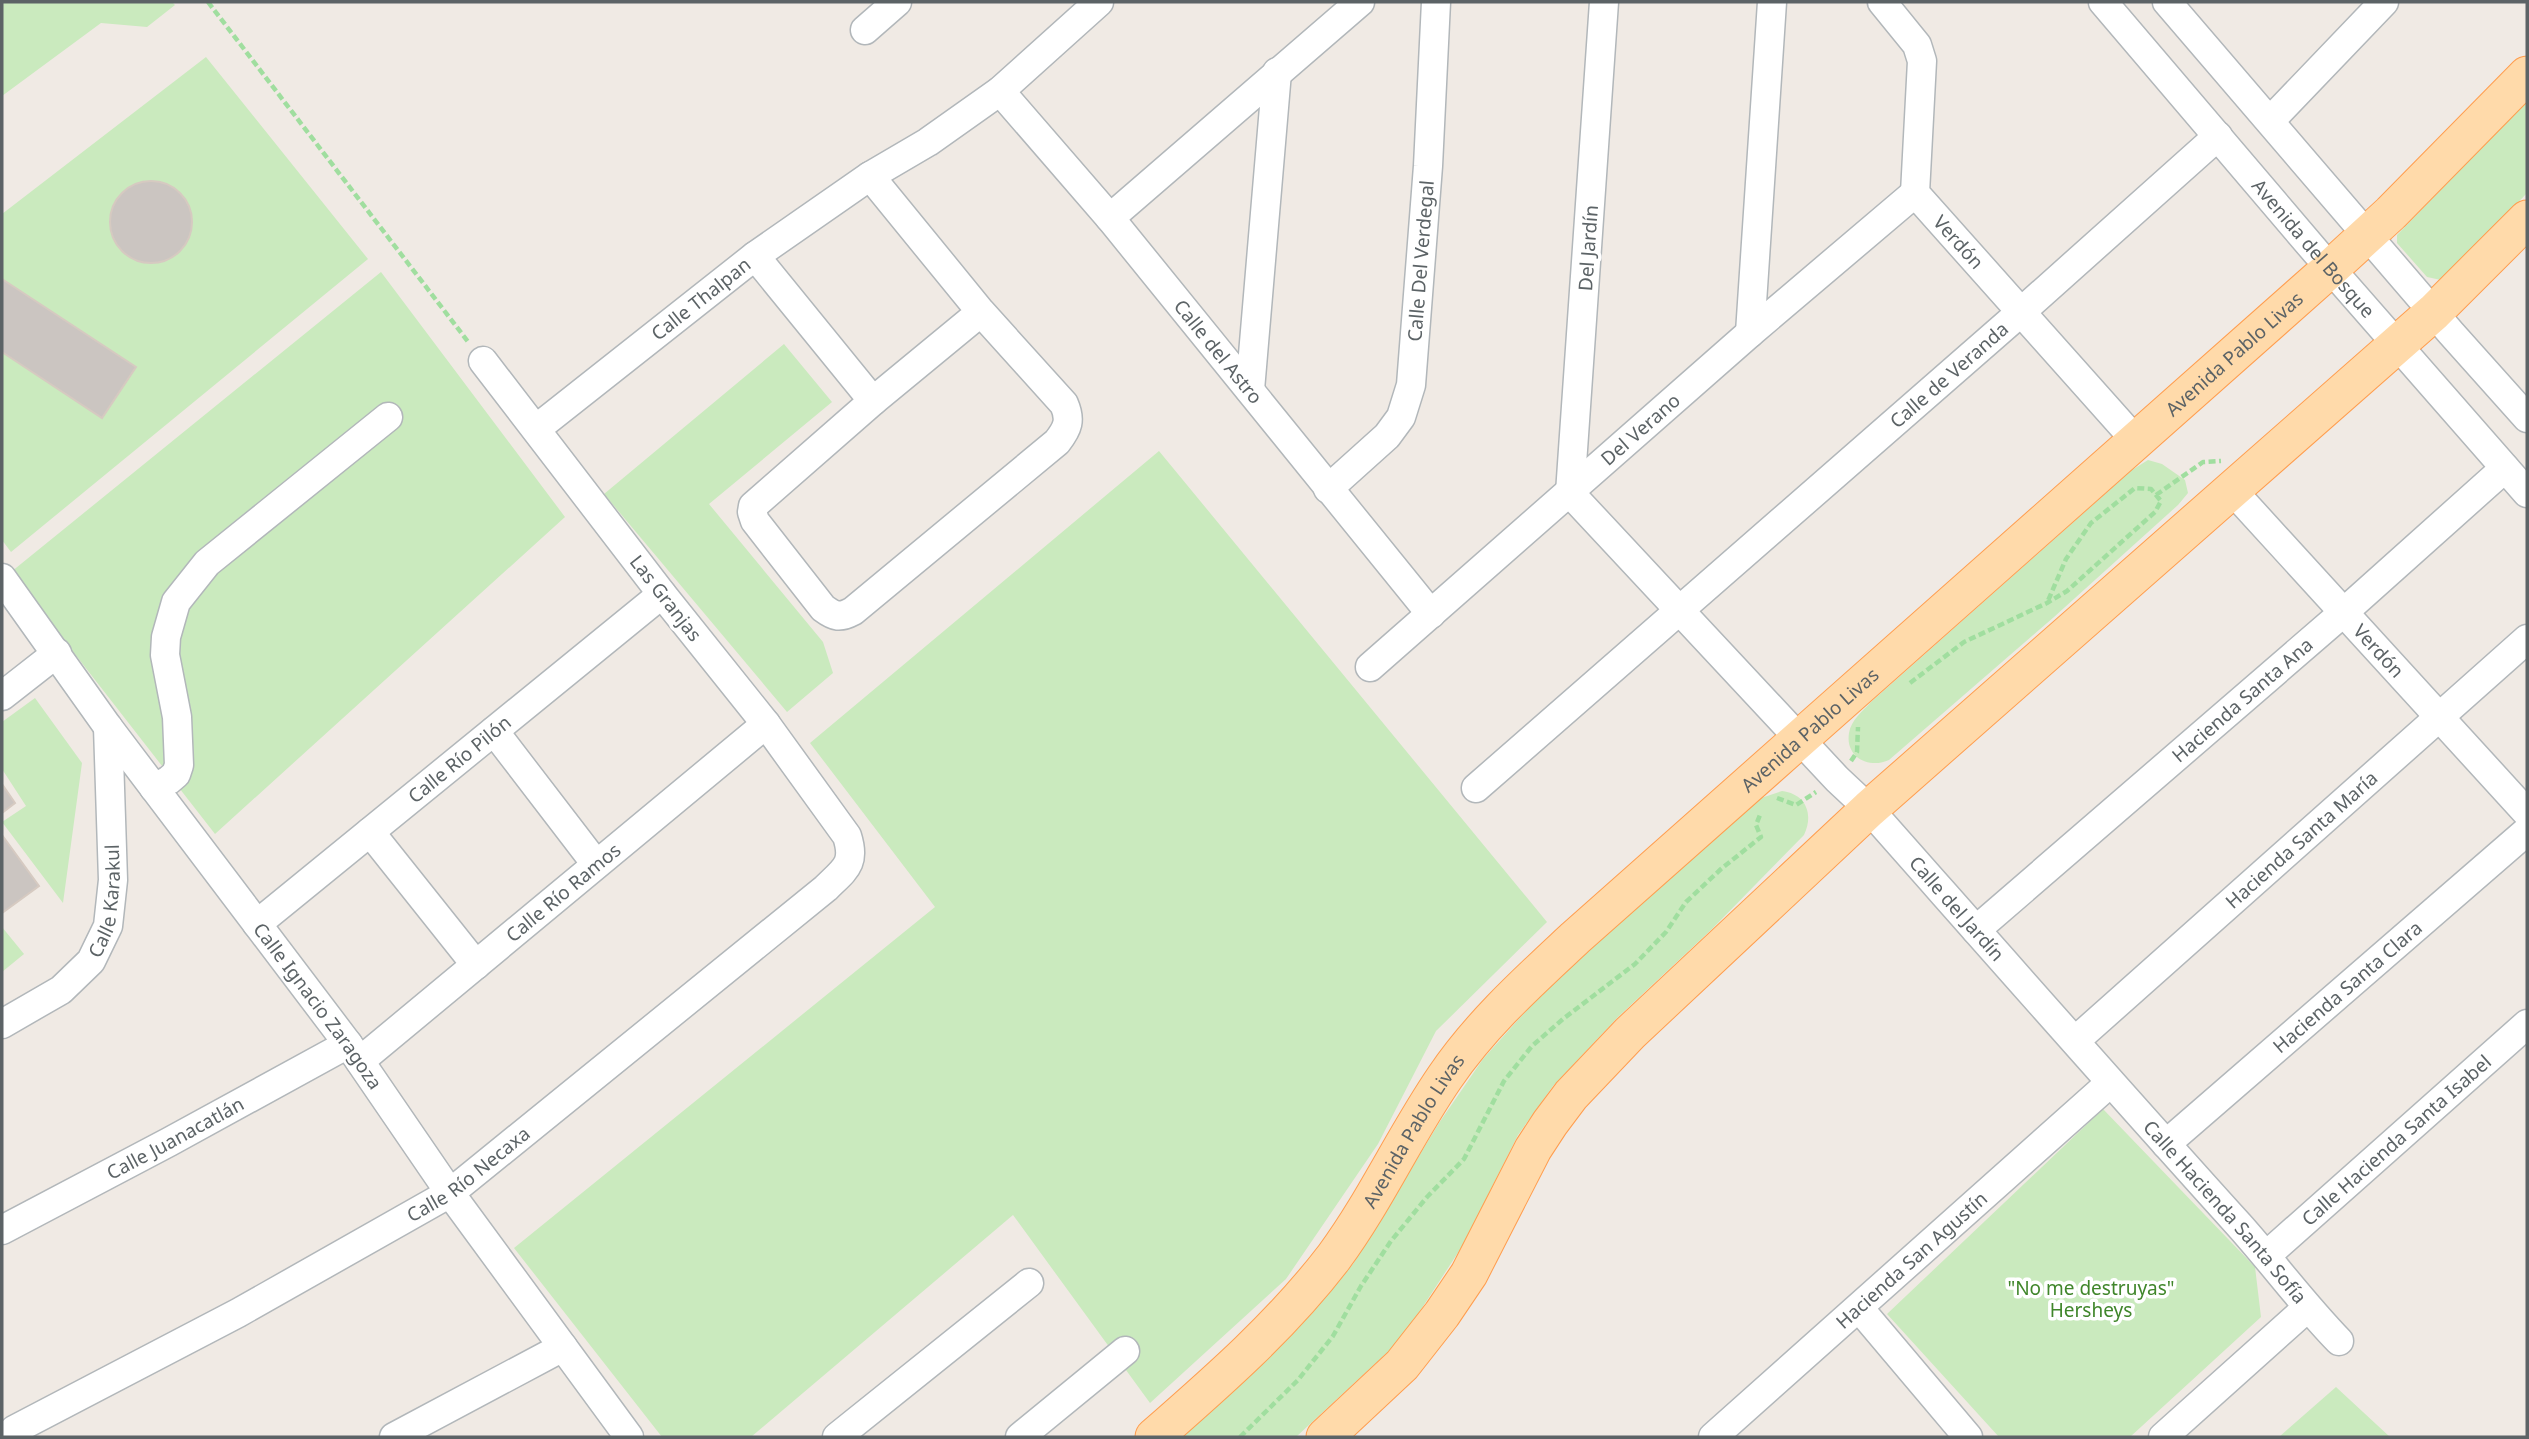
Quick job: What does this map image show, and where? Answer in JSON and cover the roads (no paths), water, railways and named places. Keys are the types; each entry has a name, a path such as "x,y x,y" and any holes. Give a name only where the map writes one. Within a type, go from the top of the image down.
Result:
{"main road":[{"name":"Avenida Pablo Livas","path":"1154,1437 1250,1351 1305,1293 1358,1222 1446,1075 1489,1022 1576,937 2331,268 2527,75"},
{"path":"1325,1437 1402,1365 1442,1314 1469,1274 1533,1149 1571,1095 1630,1033 1869,810 2434,312 2527,219"}],"street":[{"path":"865,30 897,2"},
{"name":"Calle Thalpan","path":"536,429 755,256 870,176 928,142 1000,91 1099,2"},
{"path":"1110,218 1360,2"},
{"name":"Calle Del Verdegal","path":"1328,489 1387,436 1401,417 1411,385 1428,166 1436,2"},
{"name":"Del Jardín","path":"1570,493 1604,2"},
{"path":"1750,333 1772,2"},
{"path":"1882,2 1917,45 1922,61 1915,192"},
{"name":"Avenida del Bosque","path":"2103,2 2527,493"},
{"path":"2270,121 2384,2"},
{"path":"2173,4 2270,121 2527,418"},
{"path":"1251,390 1277,72"},
{"name":"Calle del Astro","path":"1000,91 1110,218 1431,614"},
{"name":"Calle de Veranda","path":"1476,788 2021,312 2218,136"},
{"path":"870,176 981,312 1064,404 1069,417 1067,429 1057,442 853,611 842,617 833,615 823,608 755,521 753,506 873,401 981,312"},
{"name":"Del Verano","path":"1370,667 1750,333 1915,192"},
{"name":"Verdón","path":"1915,192 2137,442"},
{"path":"755,256 873,401"},
{"name":"Las Granjas","path":"483,361 662,594 766,723 847,836"},
{"path":"154,788 176,774 179,765 177,718 165,655 166,636 176,602 207,564 388,417"},
{"name":"Hacienda Santa Ana","path":"1976,930 2344,612 2505,468"},
{"name":"Verdón","path":"2231,489 2527,813"},
{"name":"Calle del Jardín","path":"1570,493 1869,810 2110,1083"},
{"name":"Calle Ignacio Zaragoza","path":"2,578 108,727 354,1053 450,1193 629,1437"},
{"name":"Calle Río Pilón","path":"257,924 662,594"},
{"name":"Hacienda Santa María","path":"2075,1041 2527,639"},
{"path":"2,695 57,653"},
{"name":"Calle Río Ramos","path":"354,1053 476,965 766,723"},
{"name":"Calle Karakul","path":"2,1024 61,990 91,961 108,926 113,880 108,727"},
{"path":"494,731 596,863"},
{"name":"Hacienda Santa Clara","path":"2166,1144 2527,831"},
{"path":"370,832 476,965"},
{"name":"Calle Río Necaxa","path":"11,1427 238,1313 450,1193 827,888 848,866 852,852 847,836"},
{"name":"Calle Hacienda Santa Isabel","path":"2267,1255 2527,1024"},
{"name":"Calle Juanacatlán","path":"2,1230 169,1142 354,1053"},
{"name":"Calle Hacienda Santa Sofía","path":"2110,1083 2267,1255 2307,1308 2339,1341"},
{"name":"Hacienda San Agustín","path":"1713,1437 2110,1083"},
{"path":"837,1437 1029,1283"},
{"path":"1859,1308 1956,1433"},
{"path":"2163,1437 2307,1308"},
{"path":"394,1437 563,1347"},
{"path":"1020,1437 1125,1352"}],"park label":[{"name":"\"No me destruyas\" Hersheys","path":"2091,1299"}]}
